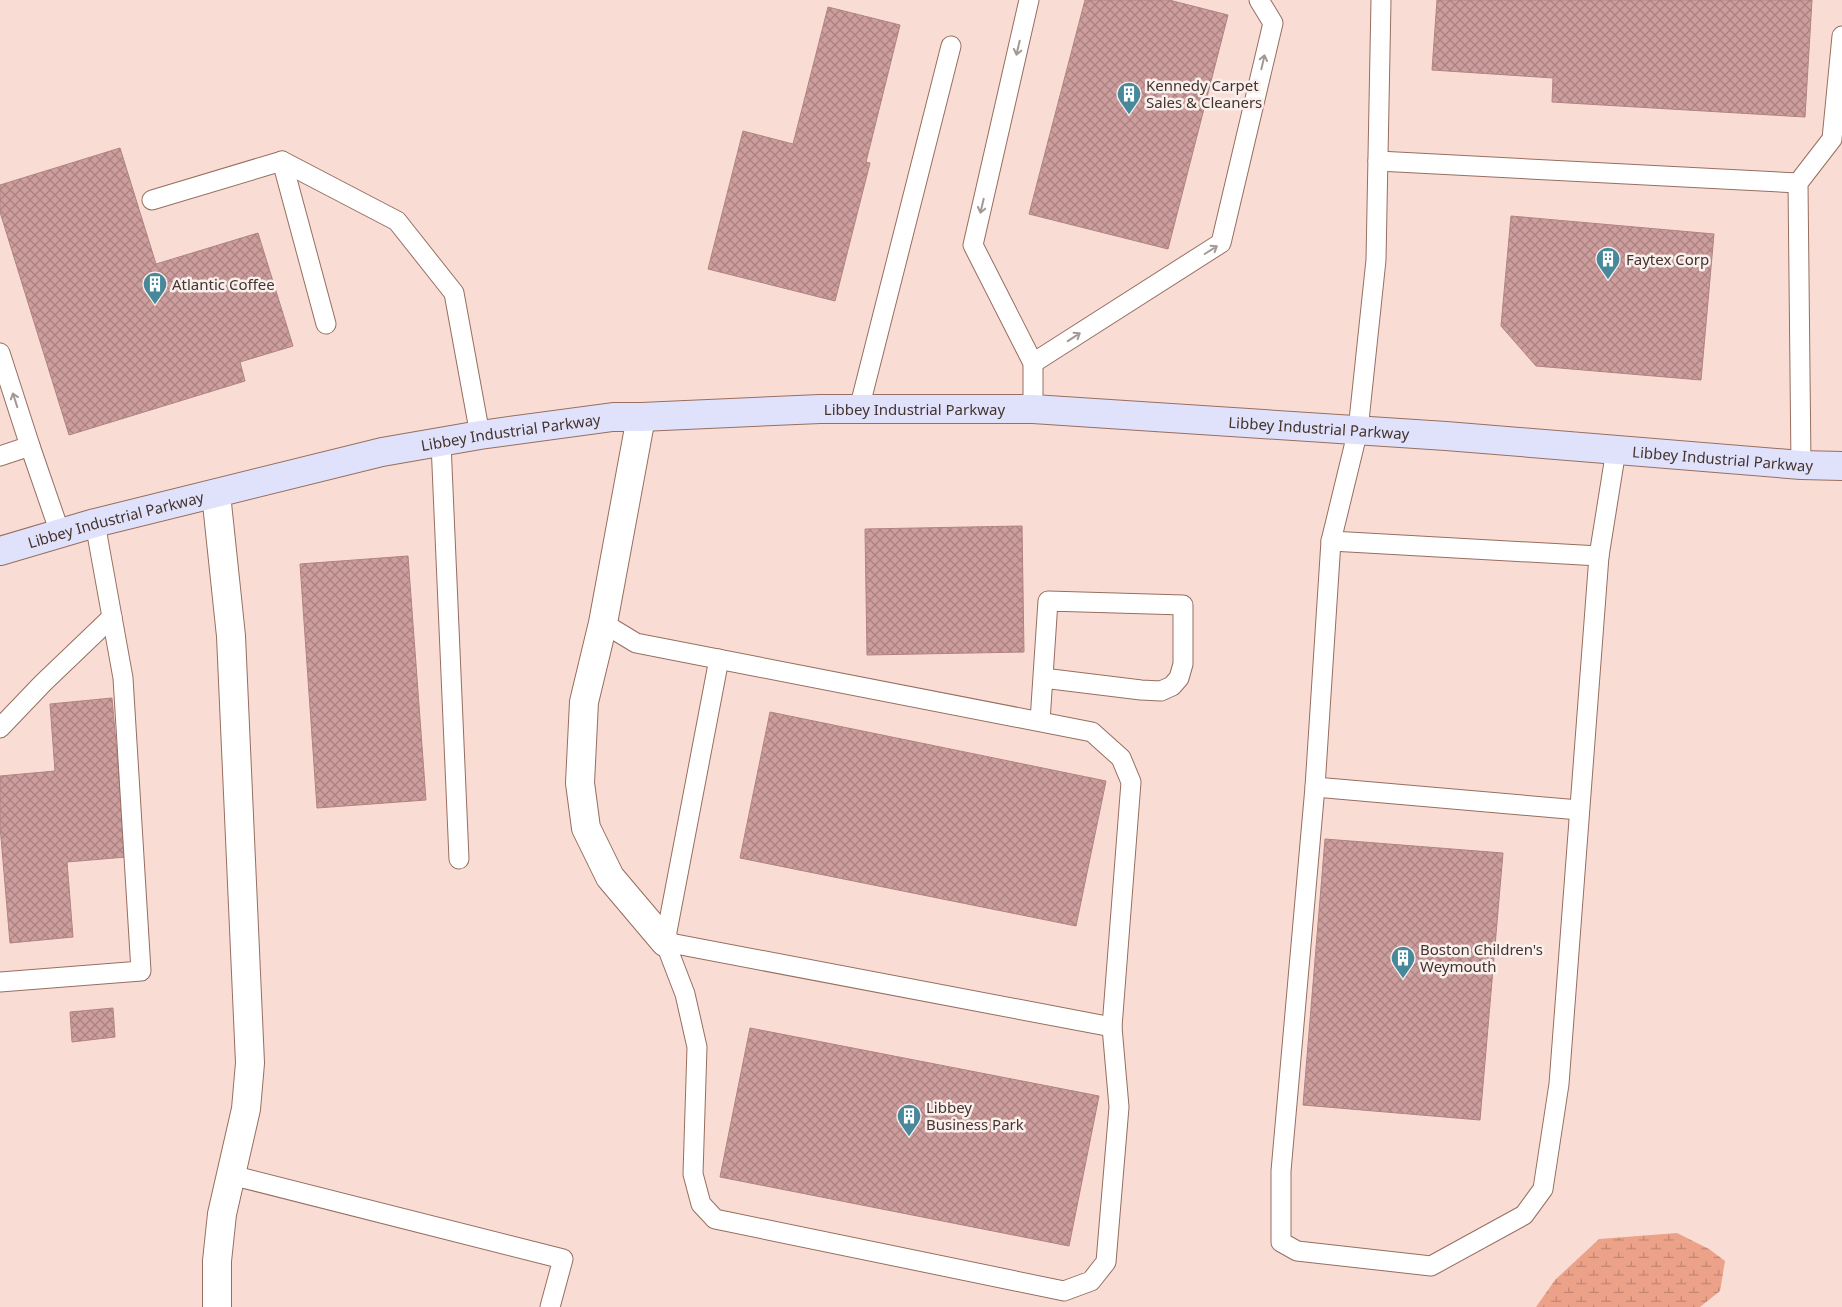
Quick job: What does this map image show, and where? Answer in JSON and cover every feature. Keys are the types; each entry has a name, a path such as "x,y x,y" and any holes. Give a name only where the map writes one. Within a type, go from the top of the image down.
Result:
{"street":[{"name":"Libbey Industrial Parkway","path":"0,551 95,523 382,452 480,435 613,416 641,418 820,408 1033,409 1358,430 1801,465 1842,466"},
{"path":"641,418 603,623 584,702 580,783 586,828 610,877 665,942"},
{"path":"216,494 231,636 250,1063 246,1109 222,1214 218,1251 217,1307"}],"lane":[{"path":"1029,0 973,245 1033,363 1033,409"},
{"path":"1033,363 1221,243 1272,23 1259,0"},
{"path":"1381,0 1376,260 1358,430 1331,541 1315,787 1281,1171 1281,1242 1296,1251 1431,1266 1524,1215 1543,1189 1559,1084 1599,556 1616,450"},
{"path":"1801,465 1798,183 1832,139 1842,36"},
{"path":"859,408 951,46"},
{"path":"282,161 326,324"},
{"path":"152,200 282,161 397,221 454,293 480,435"},
{"path":"1378,161 1798,183"},
{"path":"0,353 60,533"},
{"path":"441,443 459,859"},
{"path":"0,456 30,446"},
{"path":"0,982 141,972 123,678 95,523"},
{"path":"1331,541 1599,556"},
{"path":"1040,721 1048,601 1183,605 1183,664 1179,678 1172,686 1161,691 1142,690 1043,678"},
{"path":"0,728 43,683 112,618"},
{"path":"603,623 636,643 719,659 1040,721 1092,732 1121,758 1131,782 1112,1027 1119,1107 1106,1262 1091,1281 1064,1291 715,1220 701,1204 692,1174 697,1047 685,994 665,942 719,659"},
{"path":"1315,787 1579,810"},
{"path":"665,942 1112,1027"},
{"path":"231,1175 563,1260 550,1307"}],"green space":[{"path":"1677,1233 1709,1249 1725,1261 1720,1291 1700,1307 1536,1307 1555,1280 1599,1239"}],"building":[{"name":"Kennedy Carpet Sales & Cleaners","path":"1085,0 1169,0 1228,15 1168,249 1029,214"},
{"path":"1437,0 1812,0 1805,117 1552,102 1553,78 1432,70"},
{"path":"828,7 900,25 866,162 870,163 835,301 708,269 743,131 793,144"},
{"name":"Atlantic Coffee","path":"120,148 156,264 258,233 293,346 240,362 245,381 69,435 0,212 0,185"},
{"name":"Faytex Corp","path":"1511,216 1714,234 1701,380 1536,366 1501,326"},
{"path":"1022,526 1024,652 867,655 865,529"},
{"path":"408,556 426,800 317,808 300,564"},
{"path":"112,698 126,857 67,862 73,937 10,943 0,826 0,776 55,771 50,704"},
{"path":"770,712 1106,781 1076,926 740,858"},
{"name":"Boston Children's Weymouth","path":"1325,839 1503,853 1480,1120 1303,1105"},
{"path":"113,1008 115,1037 72,1042 70,1012"},
{"name":"Libbey Business Park","path":"750,1028 1099,1096 1069,1246 720,1177"}],"place":[{"name":"Kennedy Carpet Sales & Cleaners","path":"1129,115"},
{"name":"Faytex Corp","path":"1608,280"},
{"name":"Atlantic Coffee","path":"155,305"},
{"name":"Boston Children's Weymouth","path":"1403,979"},
{"name":"Libbey Business Park","path":"909,1137"}]}
